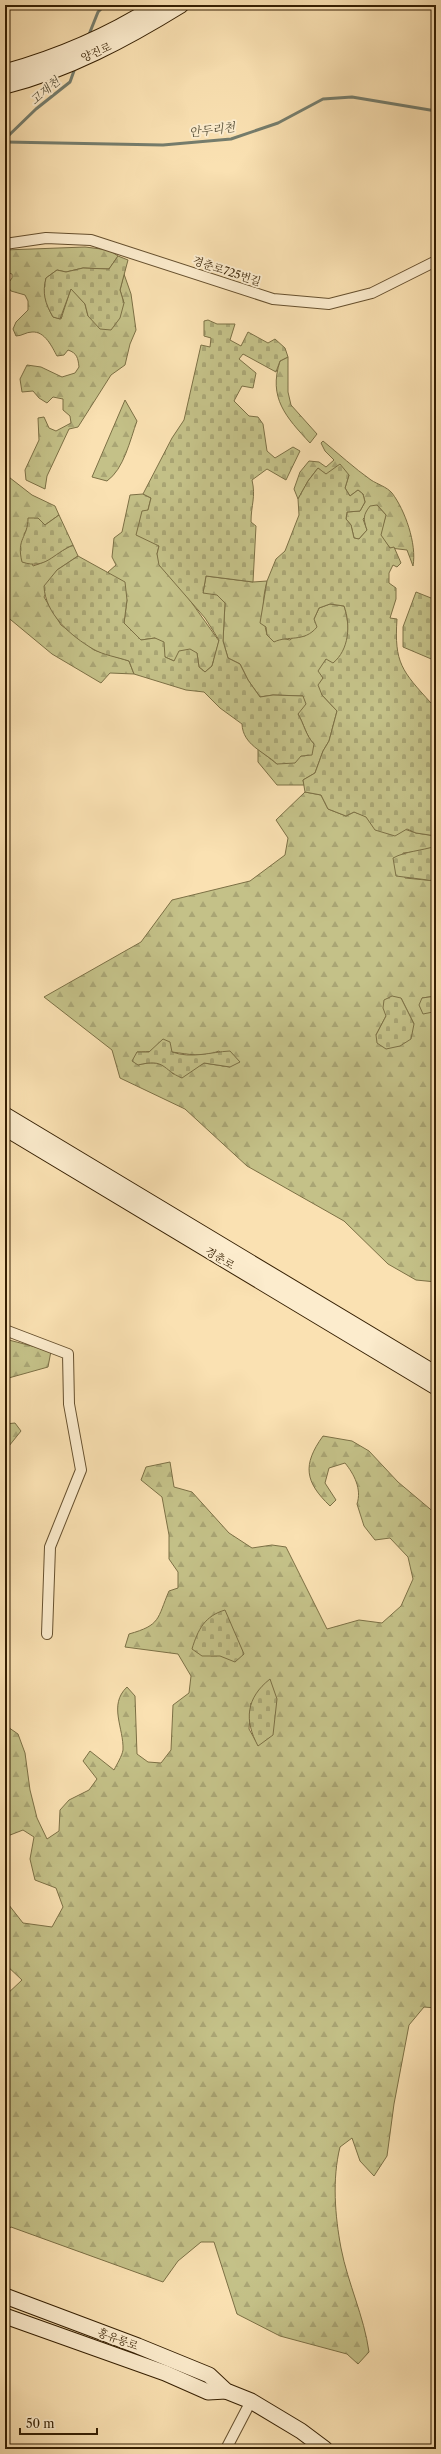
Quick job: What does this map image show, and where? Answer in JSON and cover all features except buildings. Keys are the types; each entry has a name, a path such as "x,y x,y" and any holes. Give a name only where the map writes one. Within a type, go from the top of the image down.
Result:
{"street":[{"name":"양진로","path":"5,72 75,48 133,20 158,5"},
{"name":"양진로","path":"5,86 26,81 118,43 181,5"},
{"name":"경춘로725번길","path":"5,244 46,238 91,240 273,299 328,304 372,293 436,260"},
{"name":"경춘로","path":"5,1115 436,1374"},
{"name":"경춘로","path":"5,1128 436,1387"},
{"path":"5,1330 68,1354 69,1404 81,1470 50,1547 47,1634"},
{"name":"홍유릉로","path":"5,2296 138,2346 209,2375 226,2391 251,2401 300,2431 325,2449"},
{"name":"홍유릉로","path":"5,2316 165,2373 208,2392 226,2391"},
{"path":"226,2449 251,2401"}],"green space":[{"path":"85,247 109,250 118,256 109,269 83,268 66,272 57,270 46,278 45,298 53,317 61,319 71,288 85,304 88,316 124,303 120,290 124,274 131,294 136,330 130,344 125,365 111,375 78,427 69,429 47,476 45,489 26,480 25,470 39,440 38,418 44,417 49,428 56,431 71,423 70,416 63,410 63,399 53,397 47,403 39,398 33,391 22,392 20,379 27,365 41,367 62,377 75,373 79,367 79,364 75,354 71,351 68,350 64,355 57,356 48,340 37,332 16,336 13,329 16,322 28,310 28,301 25,295 11,291 7,285 12,278 12,274 5,272 5,250"},
{"path":"118,256 128,260 120,290 124,303 120,318 111,330 100,329 88,316 85,304 71,289 60,319 53,317 45,298 44,288 46,278 57,270 66,272 83,268 109,269"},
{"path":"208,320 217,324 235,324 230,340 241,346 248,332 268,343 275,339 285,348 288,357 280,361 276,372 243,354 239,359 256,373 253,388 242,386 234,401 249,416 258,417 263,424 267,451 275,458 293,447 300,451 286,480 267,469 252,480 253,496 251,522 256,526 253,582 206,576 203,593 217,595 225,603 223,641 228,658 240,664 248,680 260,697 273,695 303,696 306,704 298,714 314,744 312,755 301,756 295,763 277,764 255,747 246,737 242,724 220,708 204,692 186,690 134,674 129,661 101,653 76,638 54,615 45,596 44,586 57,570 78,556 125,582 127,600 124,623 141,640 155,638 164,642 165,657 174,661 179,651 190,649 197,653 199,667 205,672 212,666 219,640 205,618 159,565 157,554 159,546 136,535 142,511 148,510 151,498 143,494 172,438 184,420 201,345 210,347 211,338 204,336 204,321"},
{"path":"288,357 288,392 291,405 317,434 310,443 287,415 278,396 276,386 280,361"},
{"path":"125,400 137,421 126,454 118,469 107,481 92,477"},
{"path":"323,441 353,466 392,493 401,508 412,538 414,557 413,566 407,550 390,548 380,535 386,515 377,505 363,519 367,530 359,539 354,538 351,525 346,519 347,512 360,511 365,502 363,494 358,490 350,496 345,488 349,475 325,474 318,468 308,481 298,499 294,489 300,472 309,461 319,462 326,467 334,460 325,451 321,443"},
{"path":"340,464 349,475 345,488 350,496 358,490 363,494 365,502 360,511 347,512 346,519 351,525 354,538 359,539 367,530 364,520 366,512 370,506 377,505 386,515 381,535 390,548 394,547 401,563 397,567 393,565 389,573 389,583 396,588 396,599 390,618 397,619 397,646 402,666 413,683 431,703 436,703 436,836 416,833 407,829 395,836 375,830 366,817 354,812 346,816 328,809 321,795 305,792 303,780 315,773 323,751 329,741 337,711 322,695 318,685 323,678 318,671 326,659 333,663 338,658 345,644 348,629 344,606 330,604 319,608 314,619 317,627 312,632 301,637 274,642 267,635 266,627 260,623 267,581 276,559 285,551 299,515 298,499 308,481 318,468 326,474"},
{"path":"5,474 32,495 55,506 59,515 45,525 28,528 24,534 33,566 44,562 73,545 78,556 57,570 44,597 61,625 94,650 129,661 134,674 110,673 101,683 52,654 5,615"},
{"path":"143,494 151,498 148,510 159,546 157,554 219,641 212,666 205,672 199,667 197,653 174,661 165,657 155,638 141,640 124,623 127,600 108,572 116,565 112,557 114,538 122,532 130,495"},
{"path":"59,515 73,545 43,563 30,564 22,562 20,548 28,518 38,518 45,525"},
{"path":"206,576 253,582 267,581 263,608 267,635 290,640 314,619 319,608 330,604 344,606 348,625 346,647 339,658 326,671 322,684 322,695 337,711 329,741 323,751 315,773 303,780 304,785 277,785 258,762 258,749 277,764 301,756 314,744 298,714 303,696 273,695 260,697 248,680 240,664 228,658 223,641 225,603 203,593"},
{"path":"416,592 436,600 436,661 403,647 403,627"},
{"path":"305,792 321,795 328,809 346,816 354,812 416,833 436,836 436,846 423,851 403,853 405,878 436,881 436,996 422,998 433,1012 436,1008 436,1282 416,1280 388,1264 344,1221 247,1166 185,1109 120,1078 112,1050 44,997 141,942 172,900 250,881 285,855 288,838 276,820","holes":["401,998 414,1024 376,1035 386,1016","163,1051 201,1055 219,1051 230,1067 204,1063 195,1068 173,1074 162,1065 153,1063 138,1065 137,1052"]},
{"path":"436,846 436,881 396,876 393,858"},
{"path":"392,996 401,998 414,1024 411,1039 400,1046 386,1049 377,1043 376,1035 386,1016 383,1008 384,1000"},
{"path":"436,996 436,1008 433,1012 423,1014 419,1005 422,998"},
{"path":"163,1039 170,1042 172,1052 194,1055 230,1051 240,1062 230,1067 204,1063 182,1078 159,1064 147,1063 138,1065 132,1061 137,1052 149,1052"},
{"path":"5,1339 51,1351 48,1367 5,1379"},
{"path":"15,1423 21,1431 5,1451 5,1424"},
{"path":"323,1436 352,1441 369,1451 398,1482 436,1514 436,2008 424,2007 409,2025 394,2104 387,2156 374,2176 360,2161 352,2138 340,2147 335,2185 339,2236 344,2261 364,2326 369,2352 358,2364 347,2354 280,2336 237,2314 214,2242 201,2242 178,2261 163,2282 11,2227 5,2231 5,1996 22,1980 5,1964 5,1900 23,1923 52,1927 63,1907 56,1888 35,1880 30,1859 34,1837 23,1830 5,1837 5,1725 18,1734 25,1753 30,1790 37,1818 47,1839 59,1831 60,1810 69,1800 89,1790 97,1779 83,1761 90,1751 114,1770 118,1763 122,1755 123,1742 118,1717 118,1701 121,1694 127,1687 135,1696 137,1754 148,1762 161,1763 171,1750 173,1705 189,1693 191,1676 178,1654 125,1647 129,1634 153,1624 160,1615 169,1591 178,1588 178,1572 169,1559 169,1535 162,1497 141,1480 146,1467 170,1462 174,1487 192,1492 229,1533 252,1548 272,1545 286,1547 327,1629 359,1620 382,1623 401,1606 413,1579 408,1557 390,1538 375,1540 364,1526 357,1504 358,1487 345,1463 329,1468 325,1483 336,1500 330,1506 315,1489 309,1473 309,1465 316,1446","holes":["251,1703 258,1745 249,1729"]},
{"path":"225,1610 244,1654 235,1662 220,1656 202,1656 192,1649 203,1624 212,1616"},
{"path":"270,1679 277,1699 273,1735 258,1746 249,1718 250,1710 256,1694"}],"waterway":[{"name":"고재천","path":"88,37 98,12 105,5"},
{"name":"고재천","path":"5,139 36,109 70,82 75,68"},
{"name":"안두리천","path":"5,142 163,145 231,139 278,123 323,99 352,97 436,111"}]}
